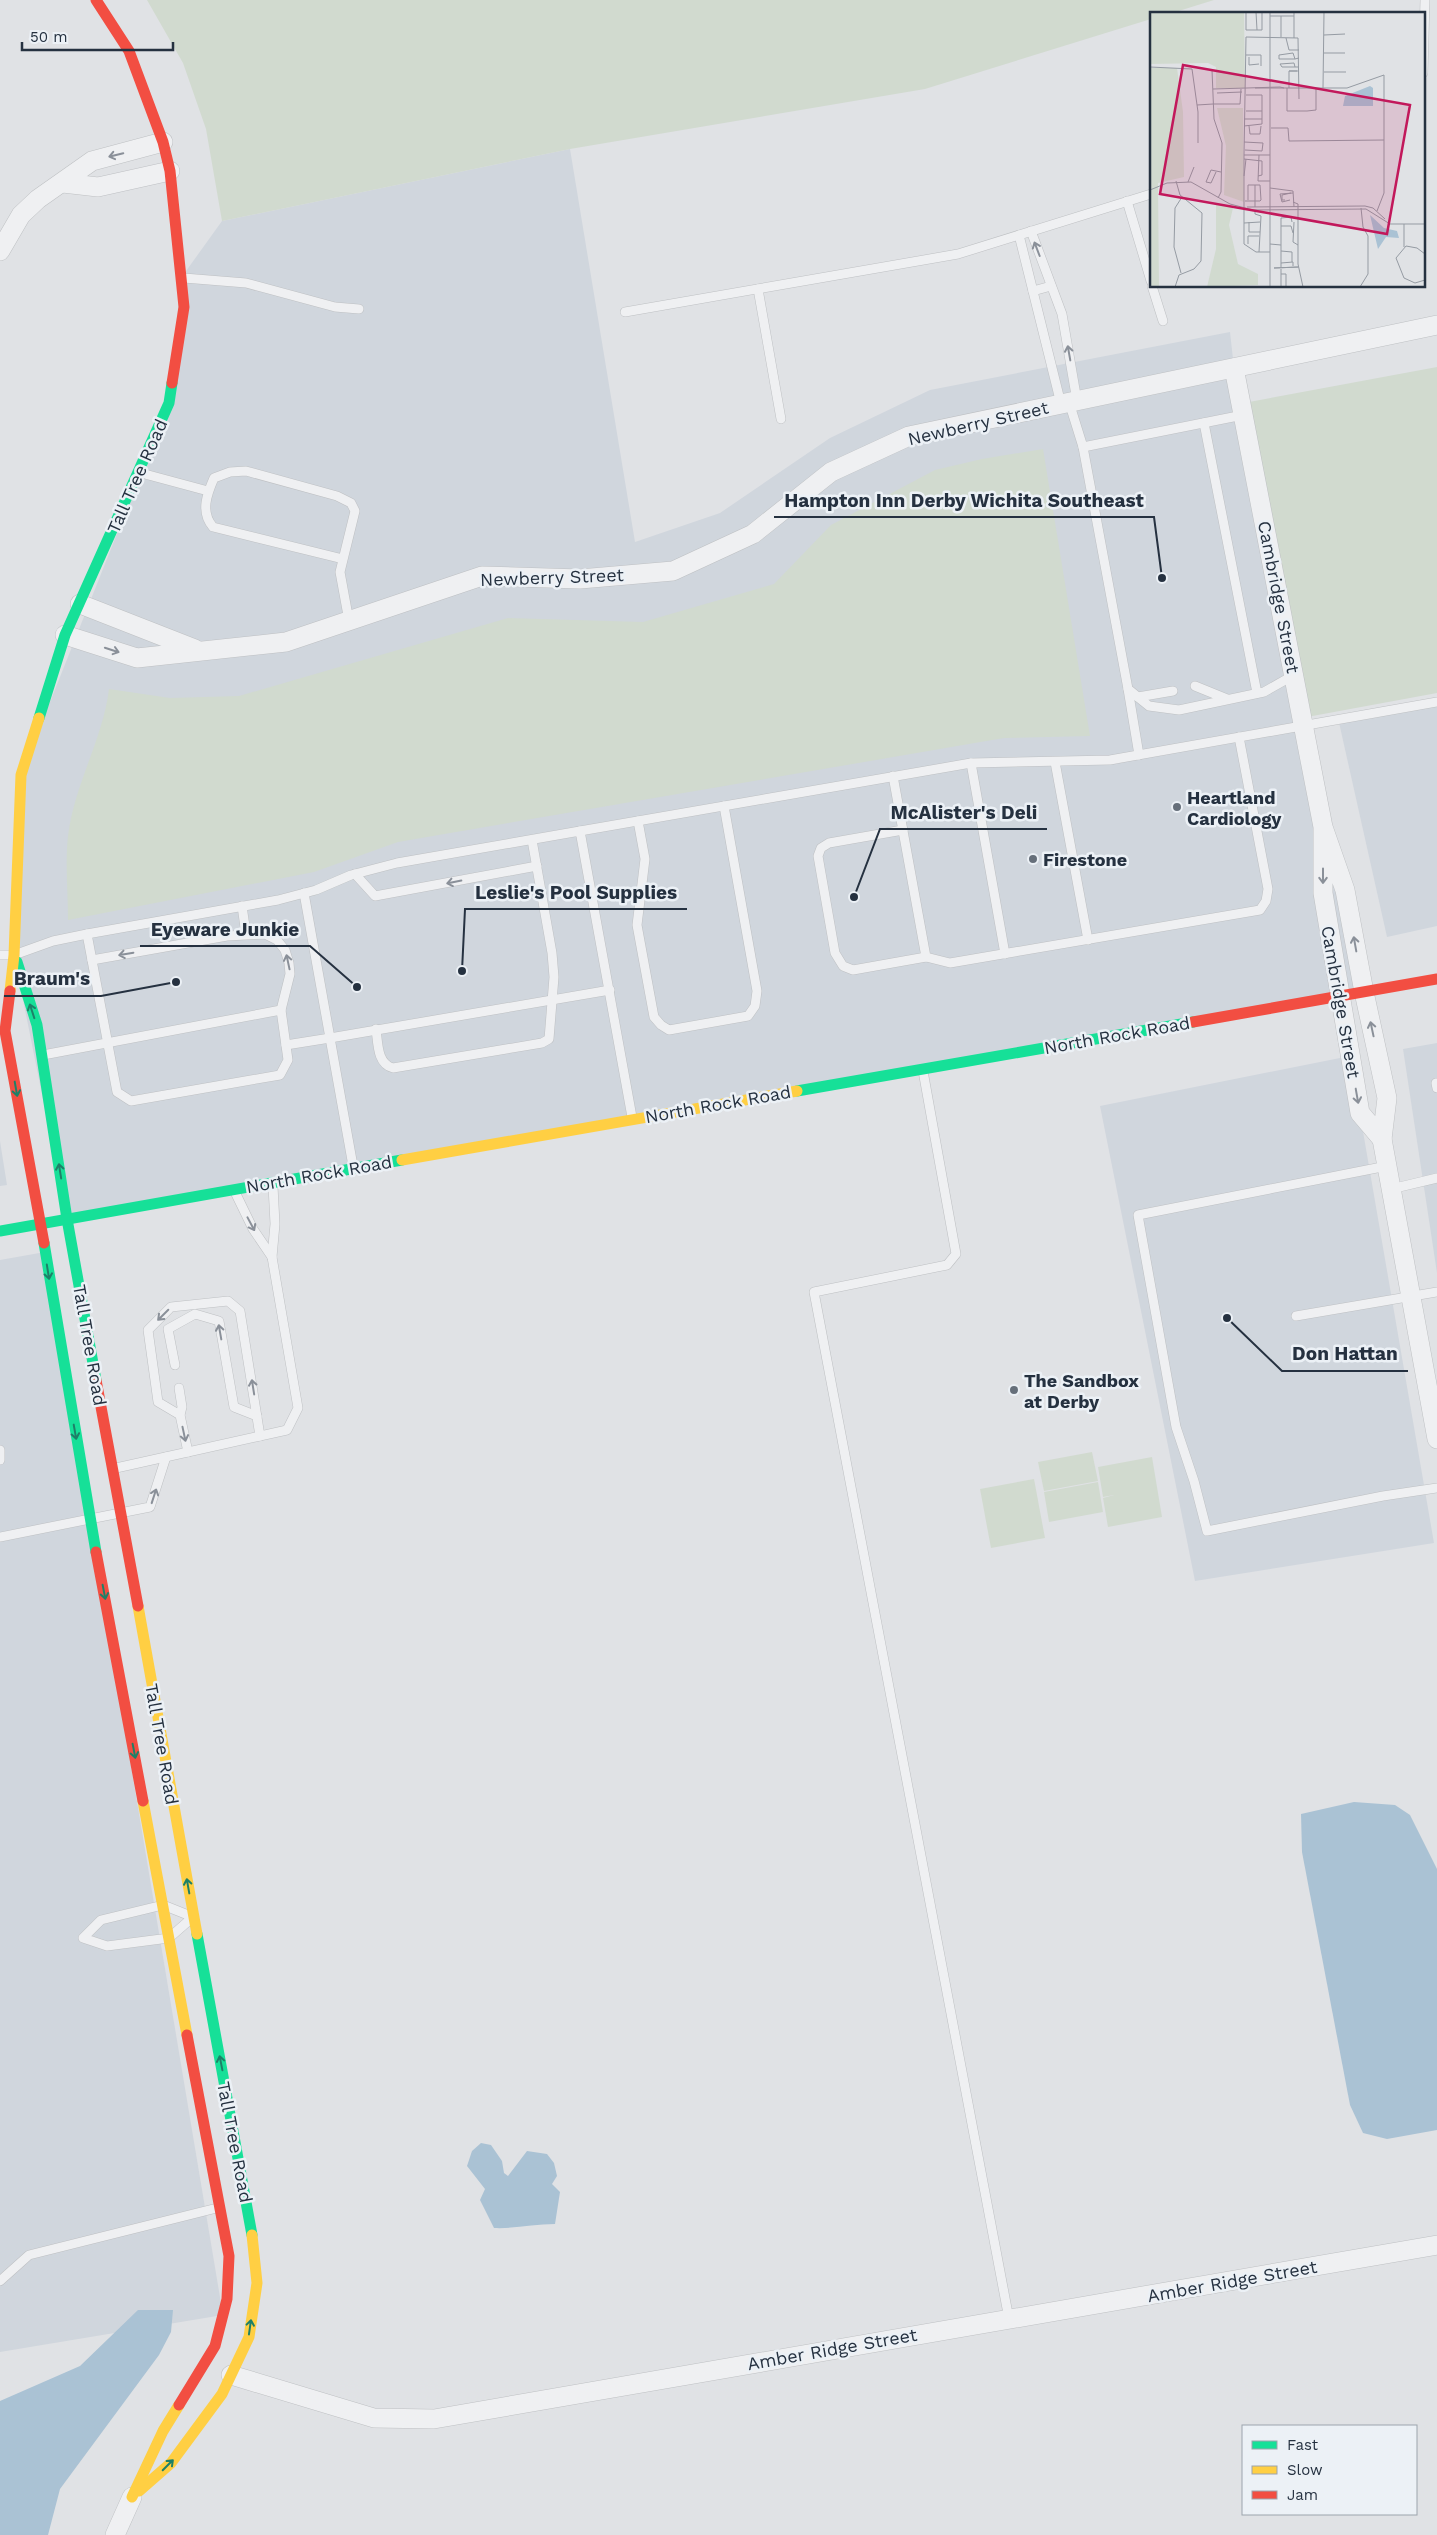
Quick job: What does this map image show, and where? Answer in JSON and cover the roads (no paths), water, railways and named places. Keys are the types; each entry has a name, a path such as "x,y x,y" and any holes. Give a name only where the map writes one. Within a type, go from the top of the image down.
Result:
{"street":[{"name":"Tall Tree Road","path":"96,0 129,51 163,142 170,171 184,307 169,403 65,635 20,775 14,955 5,1031 5,1059 40,1223 90,1519 169,1938 233,2205 254,2239 257,2283 249,2337 222,2394 171,2464 132,2497"},
{"path":"2,242 21,215 38,199 92,161 163,142"},
{"path":"62,183 98,187 170,171"},
{"name":"Newberry Street","path":"65,635 137,658 286,642 482,576 580,579 674,571 753,534 831,472 909,436 1437,325"},
{"name":"Cambridge Street","path":"1234,368 1323,827 1345,890 1364,992 1387,1098 1382,1139 1437,1439"},
{"name":"Newberry Street","path":"80,604 199,651"},
{"name":"Cambridge Street","path":"1323,827 1322,893 1360,1113 1382,1139"},
{"name":"Tall Tree Road","path":"14,955 36,1024 67,1219 194,1917 233,2205 226,2300 215,2346 163,2431 115,2535"},
{"name":"North Rock Road","path":"0,1231 1437,979"},
{"name":"Amber Ridge Street","path":"231,2375 374,2418 434,2419 1437,2245"}],"lane":[{"path":"1424,36 1425,0"},
{"path":"625,312 958,254 1150,194"},
{"path":"1127,201 1150,278"},
{"path":"1031,231 1062,314 1069,402"},
{"path":"1019,235 1033,291 1083,447 1139,755"},
{"path":"181,278 239,282 335,307 359,309"},
{"path":"1033,291 1051,286"},
{"path":"1153,288 1162,321"},
{"path":"758,289 781,418"},
{"path":"1083,447 1243,415"},
{"path":"1204,423 1257,693"},
{"path":"343,558 213,527 208,521 205,512 208,491 214,478 230,472 246,470 337,496 351,503 355,510 340,572 349,621"},
{"path":"139,472 208,491"},
{"path":"1128,689 1149,706 1179,710 1264,692 1294,675"},
{"path":"1195,686 1228,699"},
{"path":"1138,697 1173,690"},
{"path":"0,955 14,955 53,941 87,934 304,893 355,874 397,863 971,763 1110,760 1437,702"},
{"path":"903,830 829,843 821,848 818,856 835,953 843,966 853,970 926,957 950,963 1260,910 1266,902 1268,888 1239,737"},
{"path":"1055,762 1088,940"},
{"path":"971,763 1005,954"},
{"path":"893,776 926,957"},
{"path":"638,821 645,859 637,925 654,1017 661,1026 669,1030 728,1020 748,1016 755,1006 757,991 724,806"},
{"path":"580,832 633,1119"},
{"path":"376,1029 381,1059 388,1066 394,1068 542,1043 548,1039 551,1029 551,999 554,977 552,953 532,840"},
{"path":"355,874 375,896 537,866"},
{"path":"304,893 354,1168"},
{"path":"242,906 246,934"},
{"path":"87,934 117,1092 131,1101 280,1075 288,1060 281,1010 290,974 285,950 277,940 265,934 246,934 92,960"},
{"path":"286,1045 610,990"},
{"path":"41,1055 107,1041 281,1010"},
{"path":"922,1068 956,1254 947,1264 814,1292 1008,2319"},
{"path":"1387,1166 1138,1215 1176,1427 1194,1481 1207,1531 1383,1496 1437,1488"},
{"path":"1391,1189 1437,1178"},
{"path":"113,1469 287,1430 298,1408 272,1257 275,1224 273,1182"},
{"path":"234,1189 253,1229 272,1257"},
{"path":"1296,1316 1437,1292"},
{"path":"180,1415 158,1402 148,1330 171,1307 228,1301 240,1312 260,1436"},
{"path":"175,1365 168,1328 195,1314 218,1321 234,1407 257,1416"},
{"path":"179,1388 182,1407 180,1415 188,1452"},
{"path":"0,1450 0,1460"},
{"path":"0,1537 150,1507 166,1457"},
{"path":"163,1905 194,1917 169,1938 107,1946 82,1938 101,1920 163,1905"},
{"path":"0,2281 29,2255 205,2209 233,2205"}],"water":[{"path":"1354,1802 1395,1805 1410,1815 1437,1869 1437,2130 1387,2139 1363,2133 1350,2105 1302,1852 1301,1814"},
{"path":"481,2143 491,2145 502,2161 504,2173 508,2176 527,2151 547,2154 554,2163 557,2176 552,2184 560,2192 555,2224 494,2228 480,2200 485,2189 467,2166 472,2151"},
{"path":"138,2310 173,2310 171,2332 159,2355 60,2489 48,2535 0,2535 0,2401 80,2366"}],"place":[{"name":"Hampton Inn Derby Wichita Southeast","path":"1162,578"},
{"name":"Heartland Cardiology","path":"1177,807"},
{"name":"Firestone","path":"1033,859"},
{"name":"McAlister's Deli","path":"854,897"},
{"name":"Leslie's Pool Supplies","path":"462,971"},
{"name":"Braum's","path":"176,982"},
{"name":"Eyeware Junkie","path":"357,987"},
{"name":"Don Hattan","path":"1227,1318"},
{"name":"The Sandbox at Derby","path":"1014,1390"}]}
